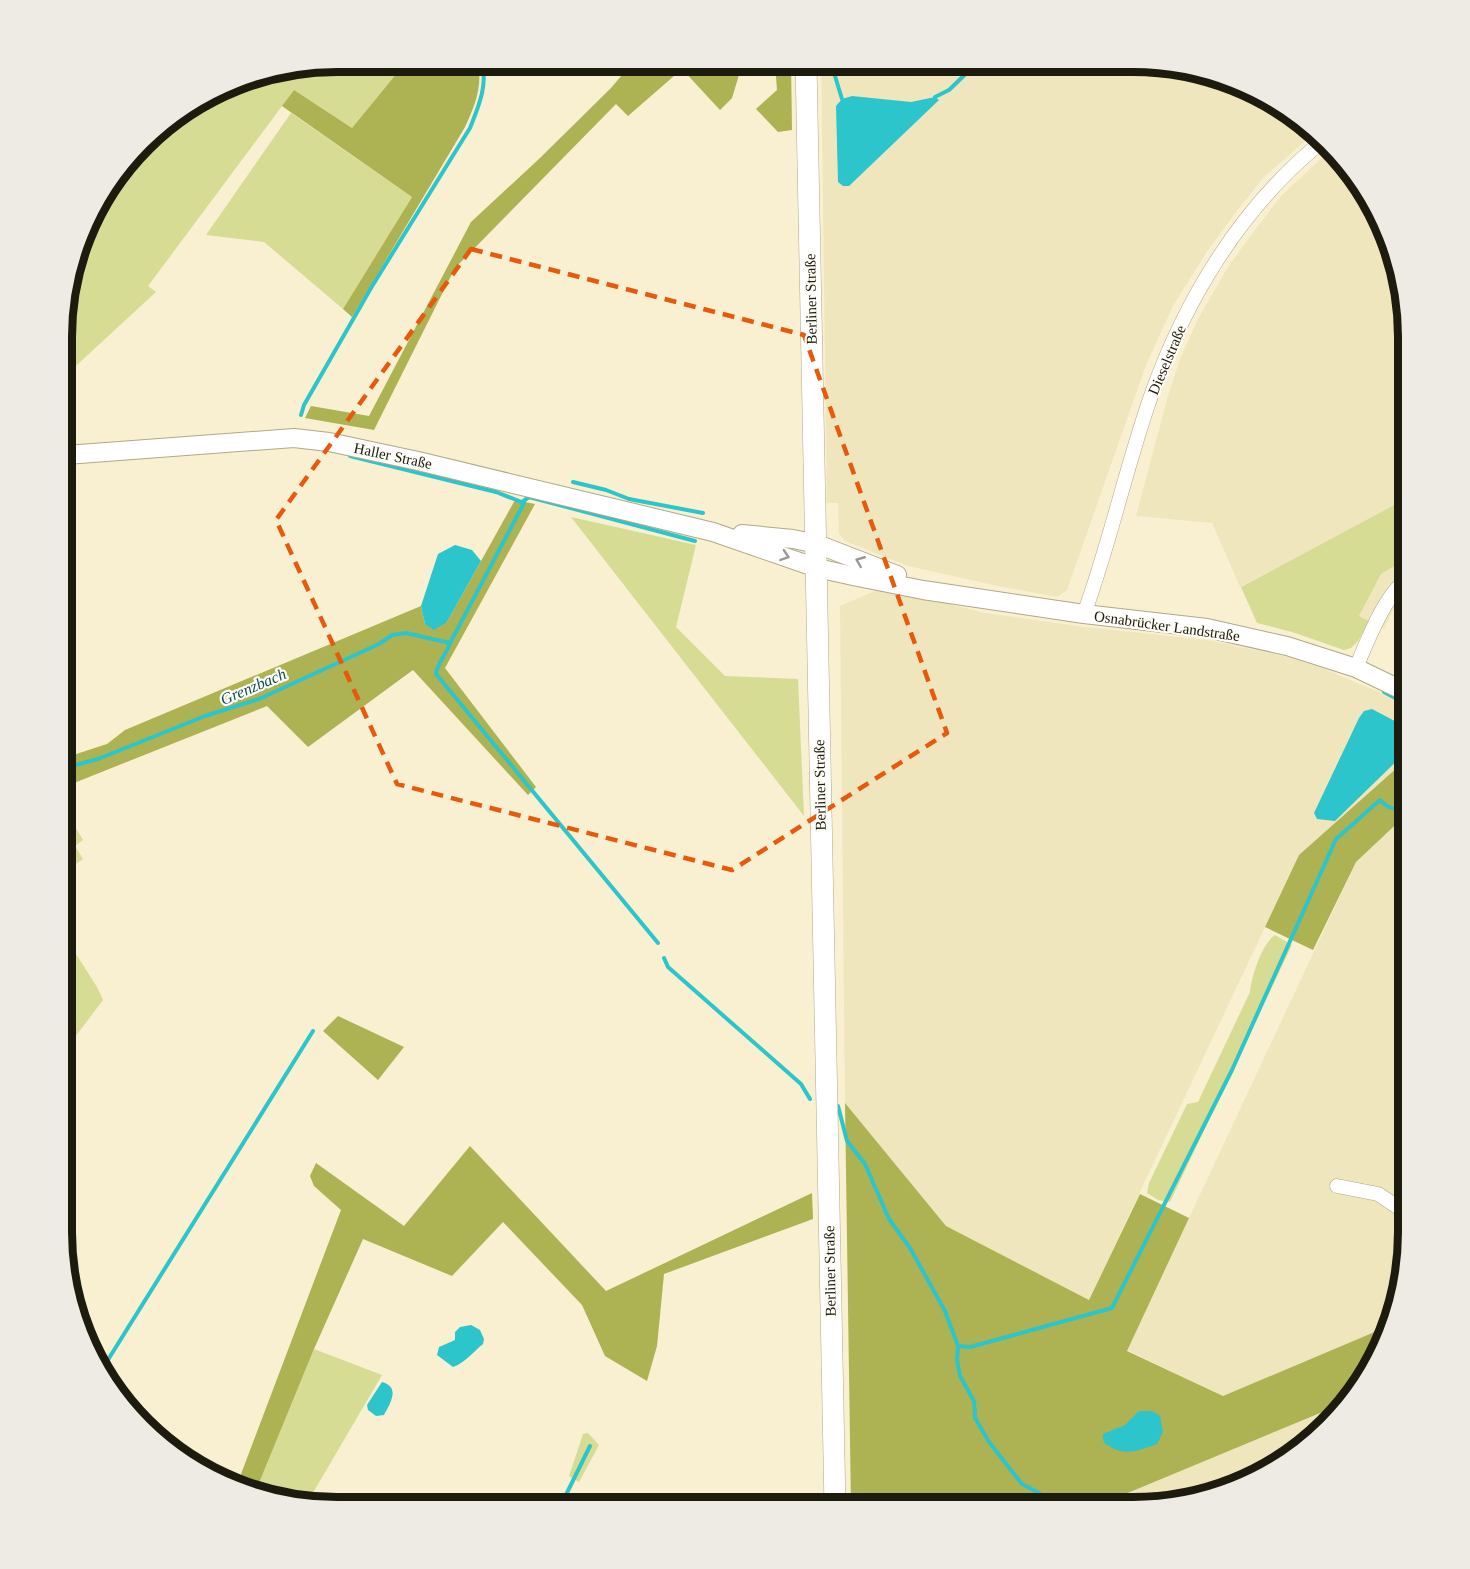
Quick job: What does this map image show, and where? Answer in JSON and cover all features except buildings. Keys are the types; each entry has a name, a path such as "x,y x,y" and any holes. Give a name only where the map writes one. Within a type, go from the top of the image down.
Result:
{"main road":[{"name":"Berliner Straße","path":"806,72 835,1497"}],"street":[{"name":"Dieselstraße","path":"1084,614 1151,397 1168,352 1187,312 1217,260 1247,218 1272,187 1316,146"},
{"name":"Haller Straße","path":"72,455 294,438 329,442 418,461 713,532 817,568"},
{"name":"Haller Straße","path":"713,532 793,539 817,544"},
{"name":"Osnabrücker Landstraße","path":"817,544 888,572 955,593"},
{"name":"Osnabrücker Landstraße","path":"817,568 923,590 1084,614 1207,628 1287,646 1356,668 1398,688"},
{"path":"1356,668 1390,595 1398,585"},
{"path":"1337,1186 1378,1194 1398,1207"}],"highlighted area":[{"path":"471,249 804,335 947,733 732,870 397,784 276,520"}],"shaded area":[{"path":"821,72 1133,72 1167,74 1218,86 1250,99 1280,117 1308,138 1264,177 1206,253 1173,306 1146,365 1067,590 1057,597 908,566 845,541 839,534 838,503 827,503"},
{"path":"1325,155 1353,190 1378,236 1389,269 1396,303 1398,504 1240,587 1212,523 1136,516 1167,399 1180,359 1198,319 1228,267 1282,195"},
{"path":"1398,564 1398,599 1384,629 1359,616 1381,574"},
{"path":"884,587 985,613 1085,627 1207,640 1284,656 1324,669 1398,702 1398,767 1299,855 1089,1300 946,1226 845,1103 840,606"},
{"path":"1398,822 1398,1232 1393,1284 1379,1330 1223,1396 1127,1350 1356,862"},
{"path":"1330,1409 1308,1431 1280,1452 1234,1477 1185,1492 1118,1497"}],"green space":[{"path":"398,72 352,128 294,90 148,286 156,292 72,369 74,303 81,269 92,236 99,220 127,176 162,138 190,117 220,99 269,81 303,74"},
{"path":"398,72 479,72 478,93 465,127 352,317 343,309 412,197 282,106 294,90 352,128"},
{"path":"625,72 679,72 628,116 616,104 455,268 374,430 305,418 311,406 369,416 471,222 611,88"},
{"path":"685,72 740,72 732,98 720,110"},
{"path":"776,72 791,72 792,130 778,132 756,109 777,90"},
{"path":"291,113 412,197 343,309 264,242 206,235"},
{"path":"515,500 535,504 445,668 536,787 528,795 413,670 308,747 267,706 72,784 72,755 107,744 125,730 421,606 425,624 447,622"},
{"path":"1398,503 1398,564 1381,574 1359,616 1369,621 1358,641 1351,648 1344,650 1257,623 1241,587"},
{"path":"571,517 696,545 676,627 725,676 798,679 804,816"},
{"path":"1398,767 1398,822 1356,862 1313,950 1265,927 1299,855"},
{"path":"72,822 83,840 75,846 83,859 72,867"},
{"path":"1275,935 1292,945 1170,1202 1158,1200 1147,1193 1149,1183 1187,1104 1198,1102 1250,992 1261,953"},
{"path":"72,948 97,987 103,1000 72,1041"},
{"path":"338,1016 404,1047 378,1080 323,1031"},
{"path":"845,1103 946,1226 1089,1300 1140,1194 1189,1218 1127,1351 1223,1396 1379,1330 1353,1379 1330,1409 1118,1497 851,1497"},
{"path":"470,1146 606,1291 812,1193 813,1219 664,1274 657,1346 647,1381 605,1356 582,1305 503,1222 452,1276 363,1239 314,1349 258,1485 239,1478 341,1210 314,1186 310,1176 316,1163 404,1226"},
{"path":"314,1349 382,1375 311,1495 258,1485"},
{"path":"588,1433 599,1445 579,1482 569,1476 583,1434"}],"water":[{"path":"852,96 911,102 935,97 939,100 849,186 843,186 838,182 836,106 842,99"},
{"path":"455,545 472,550 481,561 447,622 434,630 425,624 421,606 438,554"},
{"path":"1372,709 1398,723 1398,760 1335,821 1317,819 1314,813 1364,711"},
{"path":"471,1325 480,1330 484,1339 483,1344 453,1367 437,1355 439,1347 455,1340 455,1332 460,1327"},
{"path":"382,1382 388,1384 393,1392 384,1415 376,1416 368,1410 367,1405"},
{"path":"1139,1411 1152,1411 1160,1416 1163,1432 1157,1444 1127,1452 1104,1443 1103,1434 1125,1425"}],"waterway":[{"path":"301,415 304,405 371,288 470,128 479,104 483,72"},
{"path":"835,72 842,99"},
{"path":"935,97 949,90 968,72"},
{"path":"350,456 496,492 524,503 436,674 658,943"},
{"path":"573,482 606,490 629,499 703,513"},
{"path":"522,502 529,497 695,541"},
{"name":"Grenzbach","path":"72,766 98,759 205,716 259,699 379,644 392,635 406,633 450,643"},
{"path":"1384,692 1398,700"},
{"path":"958,1346 970,1347 1112,1308 1232,1070 1336,839 1380,800 1392,808 1398,809"},
{"path":"664,958 668,967 801,1084 810,1099"},
{"path":"107,1362 313,1031"},
{"path":"838,1106 847,1141 865,1164 889,1219 910,1248 945,1311 958,1346 957,1360 960,1376 974,1401 975,1418 989,1442 1022,1484 1039,1493 1041,1497"},
{"path":"565,1497 590,1446"}]}
